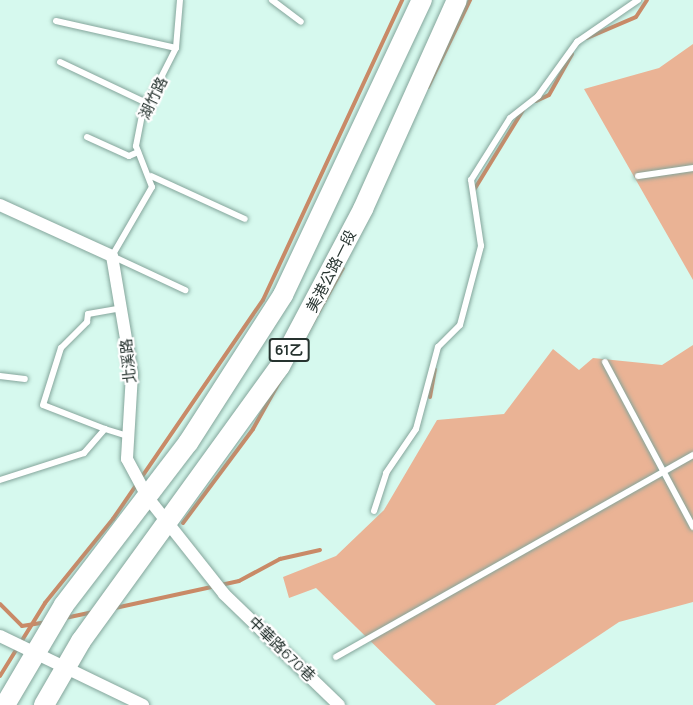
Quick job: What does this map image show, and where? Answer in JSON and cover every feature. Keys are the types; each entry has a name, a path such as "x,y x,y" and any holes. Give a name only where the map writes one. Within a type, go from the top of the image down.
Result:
{"main road":[{"name":"61乙","path":"5,705 32,651 148,498 233,378 283,295 422,0"},
{"name":"美港公路一段","path":"65,667 280,366 325,285 457,0"},
{"name":"61乙","path":"44,705 65,667"}],"street":[{"path":"0,205 112,256"},
{"name":"北溪路","path":"112,256 132,374 126,459 148,498 224,594"},
{"name":"中華路670巷","path":"224,594 339,705"},
{"path":"0,636 143,705"}],"lane":[{"name":"湖竹路","path":"138,152 142,115 151,105 176,48 180,0"},
{"path":"272,0 301,22"},
{"path":"374,511 386,473 416,429 438,347 460,325 481,246 471,180 510,118 538,96 577,42 638,0"},
{"path":"56,21 176,48"},
{"path":"60,62 151,105"},
{"path":"87,137 129,156 138,152 152,176 152,187 112,256 185,290"},
{"path":"638,176 693,168"},
{"path":"152,176 245,219"},
{"path":"121,308 88,314 87,322 61,348 43,405 128,436"},
{"path":"605,362 693,527"},
{"path":"0,376 25,379"},
{"path":"0,480 84,453 105,429"},
{"path":"336,657 693,456"}],"shaded area":[{"path":"693,44 693,280 584,89 659,68"},
{"path":"693,345 693,602 619,622 495,705 436,705 316,588 289,598 283,577 336,556 384,510 437,420 504,414 553,349 579,370 593,358 662,365"}],"waterway":[{"path":"0,676 45,603 113,519 263,300 402,0"},
{"path":"428,87 470,0"},
{"path":"587,38 636,17 647,0"},
{"path":"536,101 549,95 572,54"},
{"path":"474,190 523,110"},
{"path":"183,523 253,429 343,268"},
{"path":"430,397 435,369"},
{"path":"115,608 239,581 280,559 320,550"},
{"path":"0,604 22,626 46,622"},
{"path":"65,618 93,612"}]}
